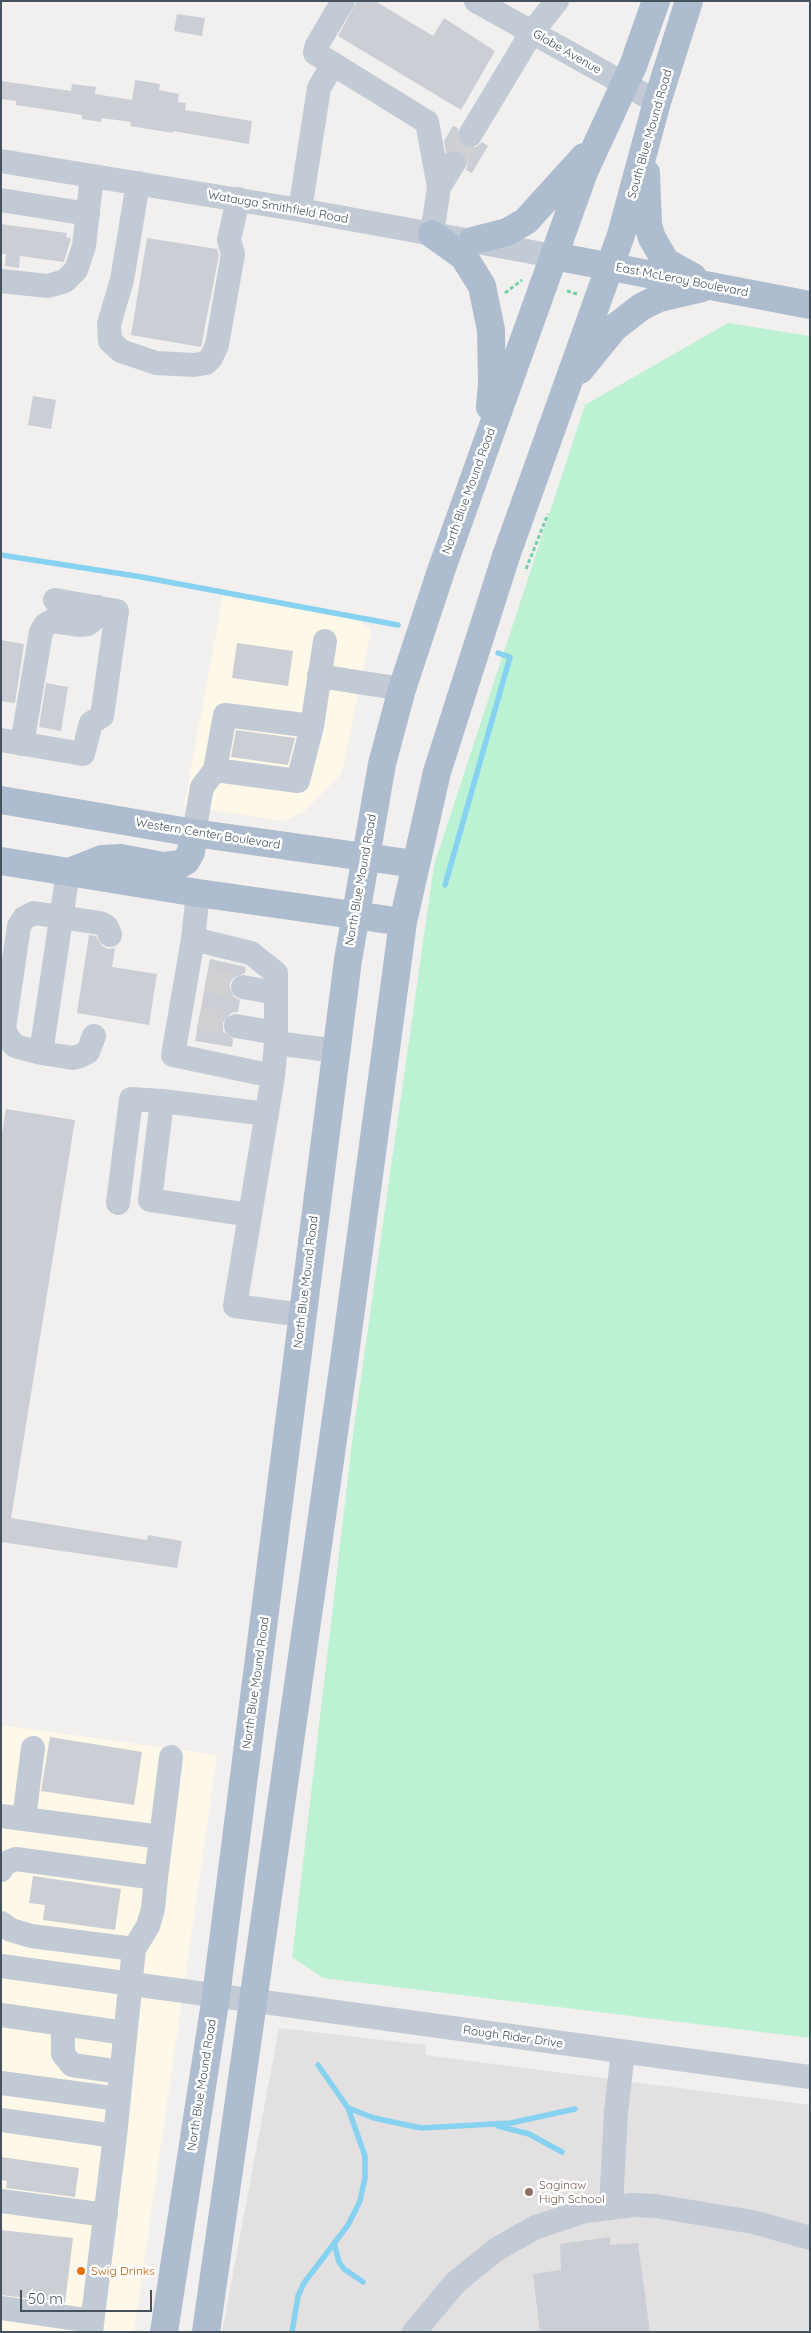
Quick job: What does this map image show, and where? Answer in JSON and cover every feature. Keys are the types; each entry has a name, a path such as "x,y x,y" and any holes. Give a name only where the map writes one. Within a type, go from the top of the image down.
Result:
{"main road":[{"path":"554,256 596,143 625,85 656,1"},
{"name":"South Blue Mound Road","path":"610,267 688,1"},
{"path":"472,241 507,232 526,221 536,213 596,143"},
{"path":"645,148 648,225 658,251 666,262 676,269 713,286"},
{"path":"432,234 464,257 482,286 488,308 492,383 485,449"},
{"name":"East McLeroy Boulevard","path":"554,256 810,305"},
{"name":"North Blue Mound Road","path":"164,2332 216,1996 336,1051 354,915 364,858 382,764 402,689 442,568 554,256"},
{"path":"206,2332 343,1370 403,922 415,864 443,754 506,556 563,393 610,267"},
{"path":"563,393 614,328 641,307 681,292 713,286"},
{"name":"Western Center Boulevard","path":"1,800 194,833 415,864"},
{"path":"68,872 102,859 121,858 163,866 181,864 186,861 191,852 194,833"},
{"path":"1,861 198,893 403,922"},
{"path":"176,2249 187,2279 183,2332"}],"street":[{"path":"343,1 316,46 316,53 427,122 440,187 432,234"},
{"name":"Globe Avenue","path":"476,1 657,102"},
{"path":"470,135 532,32 557,1"},
{"path":"300,210 319,88 333,64"},
{"name":"Watauga Smithfield Road","path":"1,161 300,210 554,256"},
{"path":"440,187 454,164"},
{"path":"1,281 48,286 65,281 76,270 84,246 92,176"},
{"path":"138,183 122,280 109,324 110,341 121,351 156,363 194,365 206,362 211,358 217,345 233,254 228,240 238,200"},
{"path":"1,200 88,214"},
{"path":"55,600 97,607 117,611 102,716 91,723 83,754 12,742 41,632 45,625 52,621 80,625 88,624 94,618 97,607"},
{"path":"215,770 298,780 312,726 325,641"},
{"path":"319,676 402,689"},
{"path":"194,833 202,787 215,770 225,715 312,726"},
{"path":"41,1053 68,872"},
{"path":"198,893 193,940 196,978 190,1016 173,1055 273,1076"},
{"path":"94,1036 88,1052 73,1058 41,1053 15,1046 8,1038 4,1028 20,926 24,918 34,913 100,923 107,927 110,935"},
{"path":"193,940 251,953 276,973 276,1038 273,1076 235,1306 302,1314"},
{"path":"242,987 276,993"},
{"path":"236,1026 276,1038 336,1051"},
{"path":"118,1203 131,1098 267,1114"},
{"path":"162,1102 150,1200 250,1215"},
{"path":"33,1748 13,1818 161,1837"},
{"path":"1,2308 92,2326 115,2136 124,2032 134,1949 148,1926 153,1909 171,1757"},
{"path":"1,1870 3,1864 16,1859 156,1878"},
{"path":"1,1924 11,1930 31,1936 134,1949"},
{"name":"Rough Rider Drive","path":"1,1966 810,2077"},
{"path":"1,2015 124,2032"},
{"path":"63,2024 63,2054 72,2065 121,2072"},
{"path":"611,2208 616,2112 623,2052"},
{"path":"1,2067 31,2076 51,2090"},
{"path":"1,2083 119,2099"},
{"path":"1,2120 115,2136"},
{"path":"1,2201 106,2215"},
{"path":"427,2326 456,2282 475,2265 519,2235 562,2218 611,2208 641,2206 709,2213 753,2222 810,2238"}],"path":[{"path":"499,298 524,278"},
{"path":"567,291 577,294"}],"shaded area":[{"path":"223,596 347,614 371,630 342,773 303,812 283,821 184,806"},
{"path":"1,1725 217,1755 134,2332 1,2332"},
{"name":"Saginaw High School","path":"279,2028 426,2045 425,2055 810,2105 810,2332 222,2332"}],"green space":[{"path":"728,323 810,336 810,2038 323,1978 292,1957 353,1434 434,865 585,405"}],"building":[{"path":"357,1 375,1 433,36 444,18 495,51 461,110 338,36"},
{"path":"177,14 205,18 202,36 174,31"},
{"path":"135,80 160,84 159,90 179,94 178,102 186,103 185,110 252,121 249,144 130,126 131,122 102,118 101,122 82,119 82,115 16,105 16,101 1,99 1,81 71,91 72,84 96,87 95,94 132,100"},
{"path":"453,126 458,128 458,141 463,147 476,147 482,142 488,146 472,173 466,170 468,163 462,152 454,149 446,152 444,141"},
{"path":"1,224 67,233 66,237 71,238 64,262 20,256 19,268 5,266 6,254 1,254"},
{"path":"147,238 217,249 219,255 201,347 131,335"},
{"path":"33,396 56,400 51,429 28,425"},
{"path":"1,640 24,644 15,703 1,701"},
{"path":"237,643 293,651 288,686 232,678"},
{"path":"46,683 68,687 61,731 39,727"},
{"path":"236,730 295,738 288,765 231,757"},
{"path":"89,935 96,936 102,946 108,949 115,948 112,967 157,974 149,1025 77,1013"},
{"path":"210,959 246,967 245,973 233,978 229,985 234,997 240,1000 238,1012 231,1013 223,1023 223,1031 233,1039 232,1047 195,1041"},
{"path":"6,1109 75,1120 11,1518 147,1540 148,1535 182,1541 177,1568 1,1542 1,1140"},
{"path":"50,1737 142,1752 134,1805 41,1791"},
{"path":"33,1876 121,1889 115,1930 43,1920 45,1905 29,1903"},
{"path":"1,2157 79,2168 75,2197 6,2188 7,2181 1,2180"},
{"path":"1,2230 73,2238 65,2303 1,2295"},
{"name":"Saginaw High School","path":"610,2237 610,2245 638,2243 650,2332 540,2332 533,2274 561,2270 560,2244"}],"waterway":[{"path":"1,555 142,577 398,625"},
{"path":"445,885 510,657 498,653"},
{"path":"292,2332 298,2296 304,2283 348,2225 360,2201 365,2178 365,2156 348,2108 318,2065"},
{"path":"348,2108 374,2118 421,2128 511,2123 575,2109"},
{"path":"498,2126 529,2134 562,2152"},
{"path":"334,2243 339,2262 344,2269 363,2282"}],"tunnel":[{"path":"454,163 470,135"},
{"path":"206,980 243,987"},
{"path":"199,1018 236,1026"}],"place":[{"name":"Saginaw High School","path":"529,2192"},
{"name":"Swig Drinks","path":"81,2271"}]}
